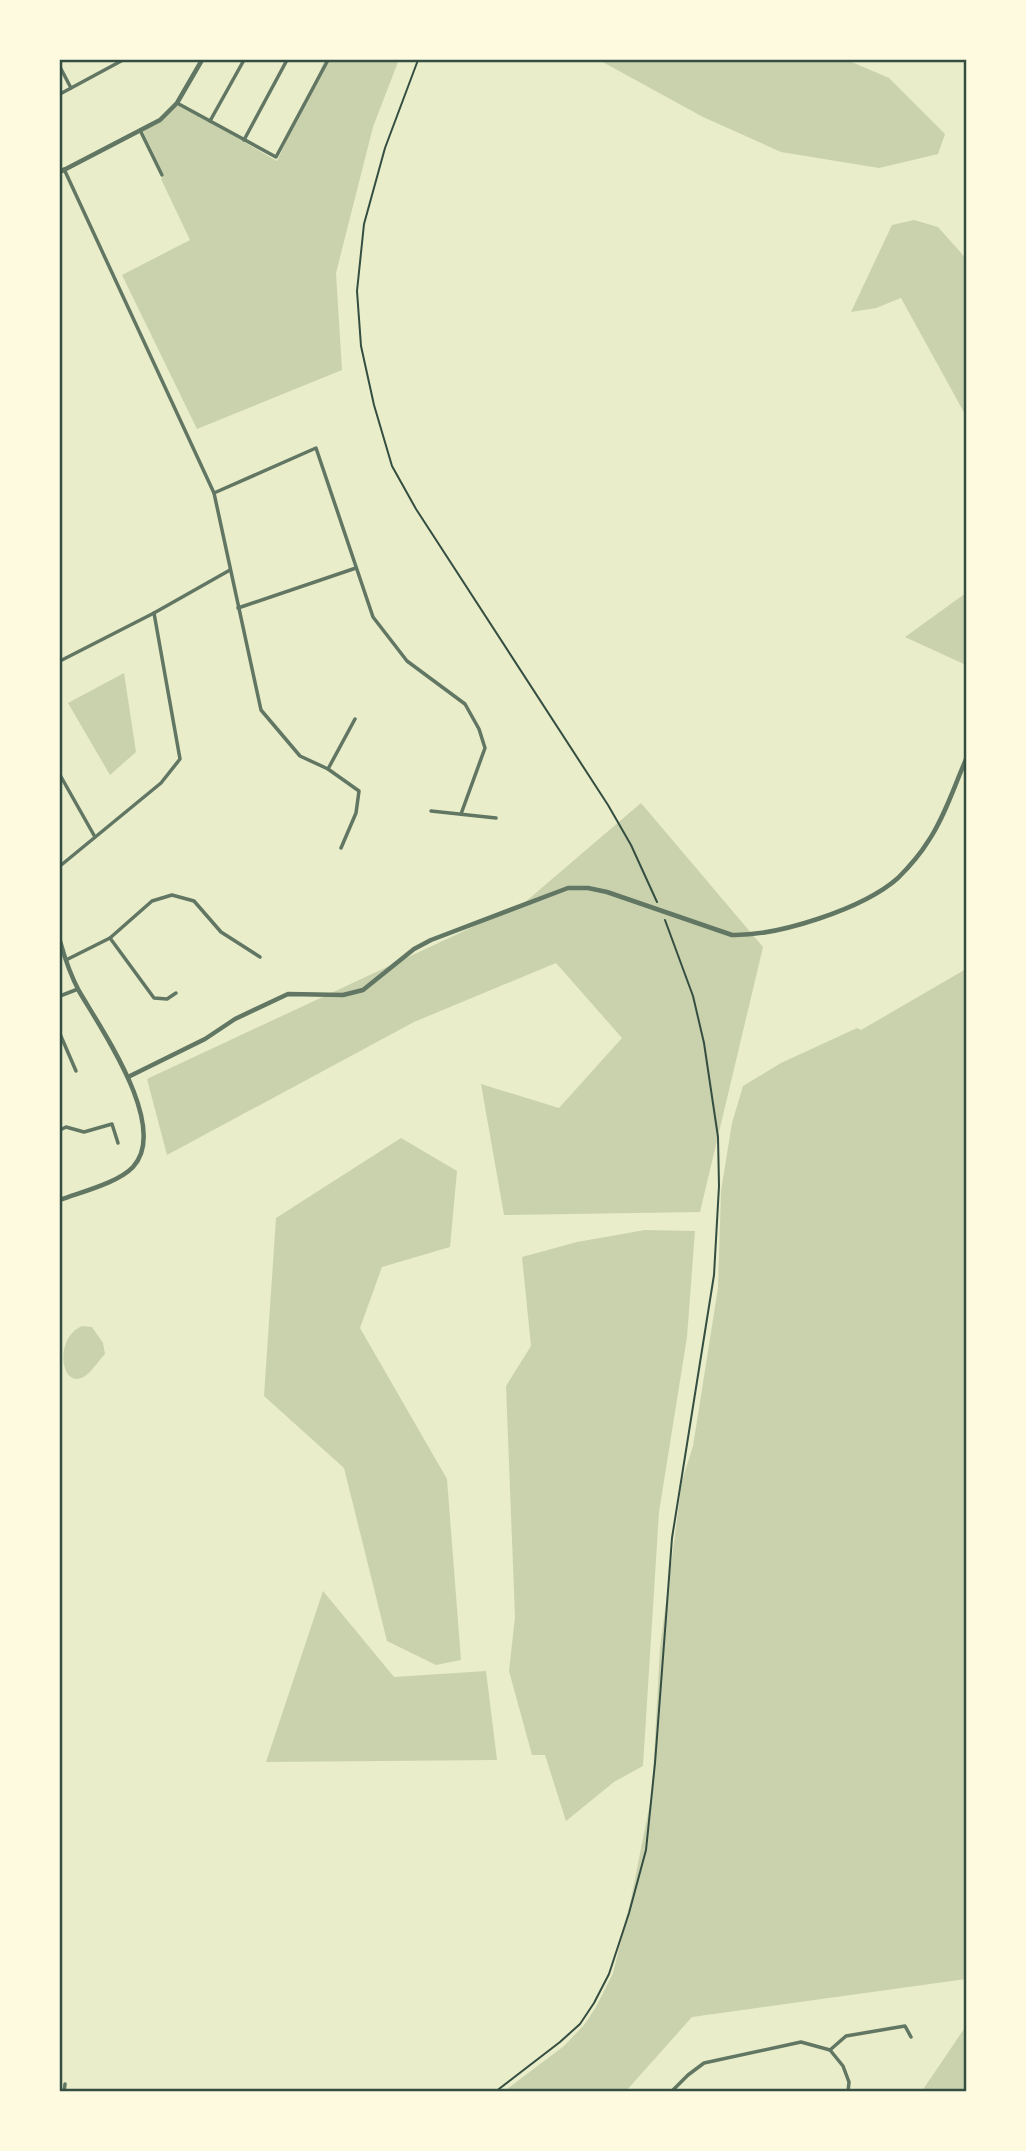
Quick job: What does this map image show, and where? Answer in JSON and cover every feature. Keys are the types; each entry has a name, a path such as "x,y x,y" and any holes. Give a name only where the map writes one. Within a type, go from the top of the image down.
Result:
{"street":[{"path":"60,94 123,60"},
{"path":"202,60 177,103 160,120 62,171 115,275 214,493 261,710 300,756 328,769 359,791 356,813 341,848"},
{"path":"210,121 244,60"},
{"path":"244,140 287,60"},
{"path":"177,103 276,157 328,60"},
{"path":"60,67 71,88"},
{"path":"140,130 162,175"},
{"path":"214,493 316,448 373,617 407,661 464,704 479,729 485,748 461,814"},
{"path":"238,608 356,568"},
{"path":"60,661 230,570"},
{"path":"60,866 161,783 180,759 154,613"},
{"path":"328,769 355,719"},
{"path":"128,1077 205,1039 235,1019 288,994 343,995 363,990 414,949 431,940 541,896 568,888 607,892 732,935 754,936 783,930 824,916 870,896 897,878 929,840 967,757"},
{"path":"60,775 95,837"},
{"path":"431,811 496,818"},
{"path":"65,960 110,938 152,901 172,895 194,901 220,932 260,957"},
{"path":"110,938 154,999 167,999 176,993"},
{"path":"60,941 78,989 128,1077 144,1136 144,1148 132,1168 121,1177 60,1200"},
{"path":"60,996 78,989"},
{"path":"60,1034 76,1072"},
{"path":"60,1129 66,1127 84,1132 112,1124 117,1143"},
{"path":"830,2050 846,2036 905,2026 911,2037"},
{"path":"671,2091 704,2063 801,2042 830,2050 843,2066 849,2082 848,2091"},
{"path":"64,2091 65,2084"}],"path":[{"path":"418,60 385,148 364,224 357,291 361,346 374,405 392,466 416,509 608,805 631,845 657,902"},
{"path":"495,2091 570,2033 580,2024 594,2003 609,1974 646,1850 672,1538 714,1275 719,1186 718,1137 704,1043 692,996 669,930"}],"green space":[{"path":"325,60 398,62 373,127 336,273 342,370 197,429 122,275 190,240 161,179 164,175 143,131 161,121 177,103 277,161"},
{"path":"599,60 847,60 889,78 945,134 938,154 879,168 781,152 703,117"},
{"path":"914,220 938,227 966,261 966,416 901,298 876,308 851,312 892,225"},
{"path":"966,593 966,665 905,637"},
{"path":"124,673 136,752 110,775 68,703"},
{"path":"641,803 763,947 700,1212 504,1215 481,1084 559,1108 622,1038 556,963 414,1022 167,1155 147,1079 524,903"},
{"path":"966,969 966,1979 692,2017 626,2091 503,2092 564,2046 584,2025 596,2007 613,1973 631,1899 652,1793 660,1648 682,1481 693,1446 718,1288 721,1191 732,1123 743,1086 781,1063 857,1028 861,1030"},
{"path":"401,1138 457,1171 450,1247 382,1267 360,1328 447,1479 461,1660 436,1665 387,1641 344,1468 264,1396 276,1218"},
{"path":"645,1230 695,1231 687,1337 659,1512 643,1766 614,1782 566,1821 545,1755 532,1755 509,1671 515,1617 506,1386 531,1346 522,1257 577,1242"},
{"path":"82,1326 92,1327 103,1343 105,1354 88,1374 74,1379 65,1368 64,1350 73,1332"},
{"path":"323,1591 394,1677 486,1671 497,1760 266,1762"},
{"path":"966,2026 966,2091 922,2091"}]}
